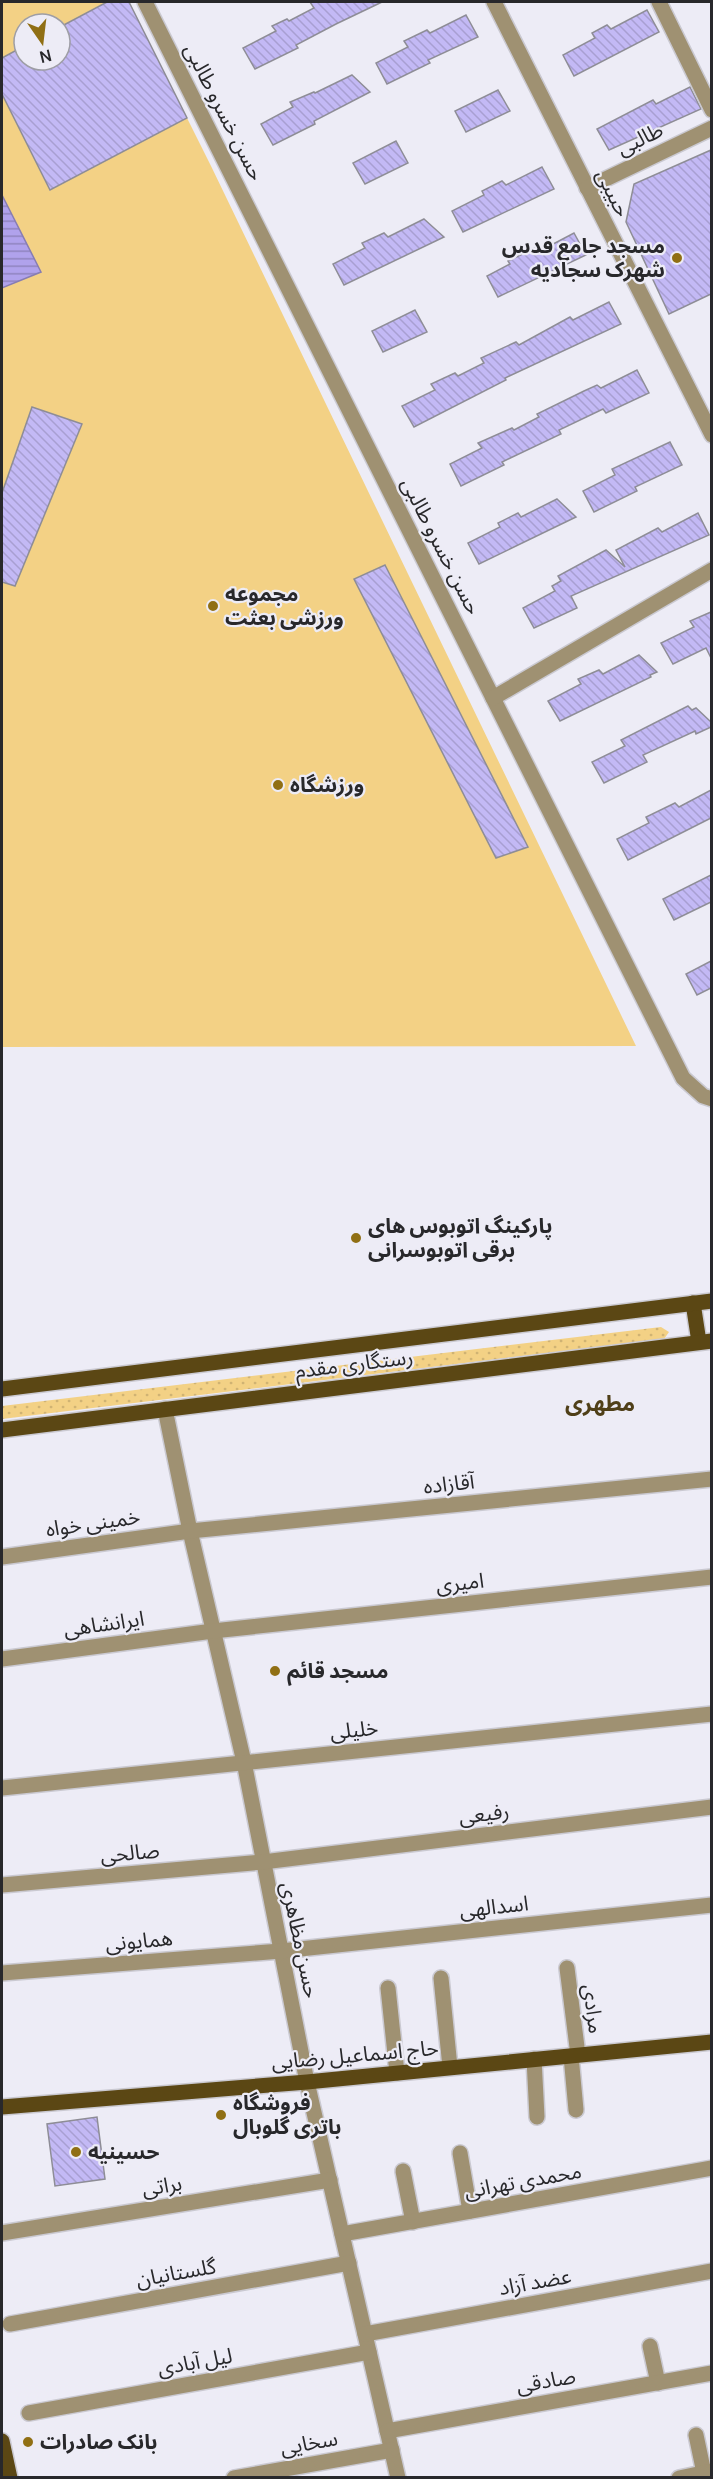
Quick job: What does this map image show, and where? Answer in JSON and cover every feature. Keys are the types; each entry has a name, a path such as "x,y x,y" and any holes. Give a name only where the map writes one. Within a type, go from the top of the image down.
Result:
{"main road":[{"name":"رستگاری مقدم","path":"2,1389 711,1301"},
{"path":"693,1303 705,1342"},
{"name":"رستگاری مقدم","path":"2,1430 705,1342"},
{"name":"حاج اسماعیل رضایی","path":"2,2108 308,2082 711,2042"},
{"path":"2,2441 10,2478"}],"street":[{"name":"حسن خسرو طالبی","path":"145,2 683,1078 703,1096 711,1099"},
{"name":"حبیبی","path":"494,2 587,188 705,406 711,435"},
{"path":"658,2 711,110"},
{"name":"طالبی","path":"587,188 711,128"},
{"path":"493,698 711,570"},
{"name":"حسن مظاهری","path":"165,1409 190,1532 244,1762 262,1862 308,2082 398,2478"},
{"name":"آقازاده","path":"190,1532 711,1479"},
{"name":"خمینی خواه","path":"2,1557 190,1532"},
{"name":"امیری","path":"213,1631 711,1578"},
{"name":"ایرانشاهی","path":"2,1659 213,1631"},
{"name":"خلیلی","path":"2,1788 711,1714"},
{"name":"رفیعی","path":"262,1862 711,1807"},
{"name":"صالحی","path":"2,1885 262,1862"},
{"name":"اسدالهی","path":"281,1951 711,1905"},
{"name":"همایونی","path":"2,1973 281,1951"},
{"name":"مرادی","path":"567,1968 576,2110"},
{"path":"441,1978 450,2067"},
{"path":"388,1988 397,2073"},
{"path":"534,2059 537,2117"},
{"path":"460,2153 470,2211"},
{"name":"محمدی تهرانی","path":"342,2234 711,2168"},
{"path":"403,2171 413,2222"},
{"name":"براتی","path":"2,2234 330,2180"},
{"name":"گلستانیان","path":"10,2324 349,2263"},
{"name":"عضد آزاد","path":"365,2334 711,2271"},
{"path":"650,2346 658,2383"},
{"name":"لیل آبادی","path":"29,2413 369,2352"},
{"name":"صادقی","path":"387,2431 711,2373"},
{"path":"679,2478 708,2472 696,2436"},
{"name":"سخایی","path":"234,2478 392,2450"}],"shaded area":[{"name":"مجموعه ورزشی بعثت","path":"2,2 129,2 211,166 636,1046 2,1047"},
{"path":"2,195 41,272 2,288"},
{"path":"661,1327 669,1332 664,1339 2,1419 2,1406"}],"building":[{"path":"107,2 129,2 187,118 50,190 2,94 2,58 12,53 12,72 72,72 72,21"},
{"path":"310,2 382,2 296,45 298,48 255,69 243,48 276,31 272,26 287,19 289,21 314,8"},
{"path":"647,10 659,32 574,76 563,55 595,38 592,33 607,25 611,29"},
{"path":"466,15 478,37 428,60 430,63 387,84 376,63 408,47 404,41 427,30 430,33"},
{"path":"352,75 370,92 273,145 261,124 293,107 290,102"},
{"path":"690,87 701,109 609,150 597,129 653,100 656,104"},
{"path":"498,90 510,111 466,132 455,111"},
{"path":"396,141 408,163 365,184 353,163"},
{"name":"مسجد جامع قدس شهرک سجادیه","path":"711,150 711,294 669,314 626,222 634,184"},
{"path":"542,167 554,189 463,232 452,211 484,195 482,191 502,181 506,185"},
{"path":"424,219 444,237 344,285 333,264 365,248 362,243 384,233 388,237"},
{"path":"574,233 586,255 498,297 487,276 510,264 508,261 535,248 538,252"},
{"path":"609,302 621,324 505,378 506,380 414,427 402,406 435,390 431,384 455,373 458,376 484,363 481,358 516,342 519,345 570,317 573,320"},
{"path":"415,310 427,332 383,352 372,331"},
{"path":"637,370 649,393 606,413 603,409 559,430 561,434 502,462 504,465 461,486 450,464 482,448 478,443 512,428 514,430 539,417 537,414 584,391 597,385 601,388"},
{"path":"32,407 82,424 15,586 2,582 2,493"},
{"path":"670,442 682,465 635,487 637,491 594,512 583,491 615,475 612,469"},
{"path":"557,499 576,517 479,564 468,543 500,527 498,523 518,513 521,517"},
{"path":"698,513 709,535 571,596 577,608 534,628 523,608 555,591 552,586 561,581 558,576 606,550 625,567 616,550 658,528 662,532"},
{"path":"385,565 528,847 496,858 354,579"},
{"path":"711,612 711,658 706,648 673,664 661,643 694,627 690,621"},
{"path":"639,655 657,672 560,721 548,701 581,684 578,679 599,670 603,674"},
{"path":"688,706 692,710 696,708 711,722 711,727 696,734 695,731 643,755 647,762 604,783 592,762 625,746 621,740"},
{"path":"711,790 711,818 628,860 617,839 649,823 646,817 675,803 679,807"},
{"path":"711,875 711,902 674,920 663,899"},
{"path":"711,961 711,988 697,995 686,974"},
{"name":"حسینیه","path":"97,2117 105,2179 55,2186 47,2124"}],"place":[{"name":"مسجد جامع قدس شهرک سجادیه","path":"677,258"},
{"name":"مجموعه ورزشی بعثت","path":"213,606"},
{"name":"ورزشگاه","path":"278,785"},
{"name":"پارکینگ اتوبوس های برقی اتوبوسرانی","path":"356,1238"},
{"name":"مسجد قائم","path":"275,1671"},
{"name":"فروشگاه باتری گلوبال","path":"221,2115"},
{"name":"حسینیه","path":"76,2152"},
{"name":"بانک صادرات","path":"28,2442"}],"district":[{"name":"مطهری","path":"600,1403"}]}
